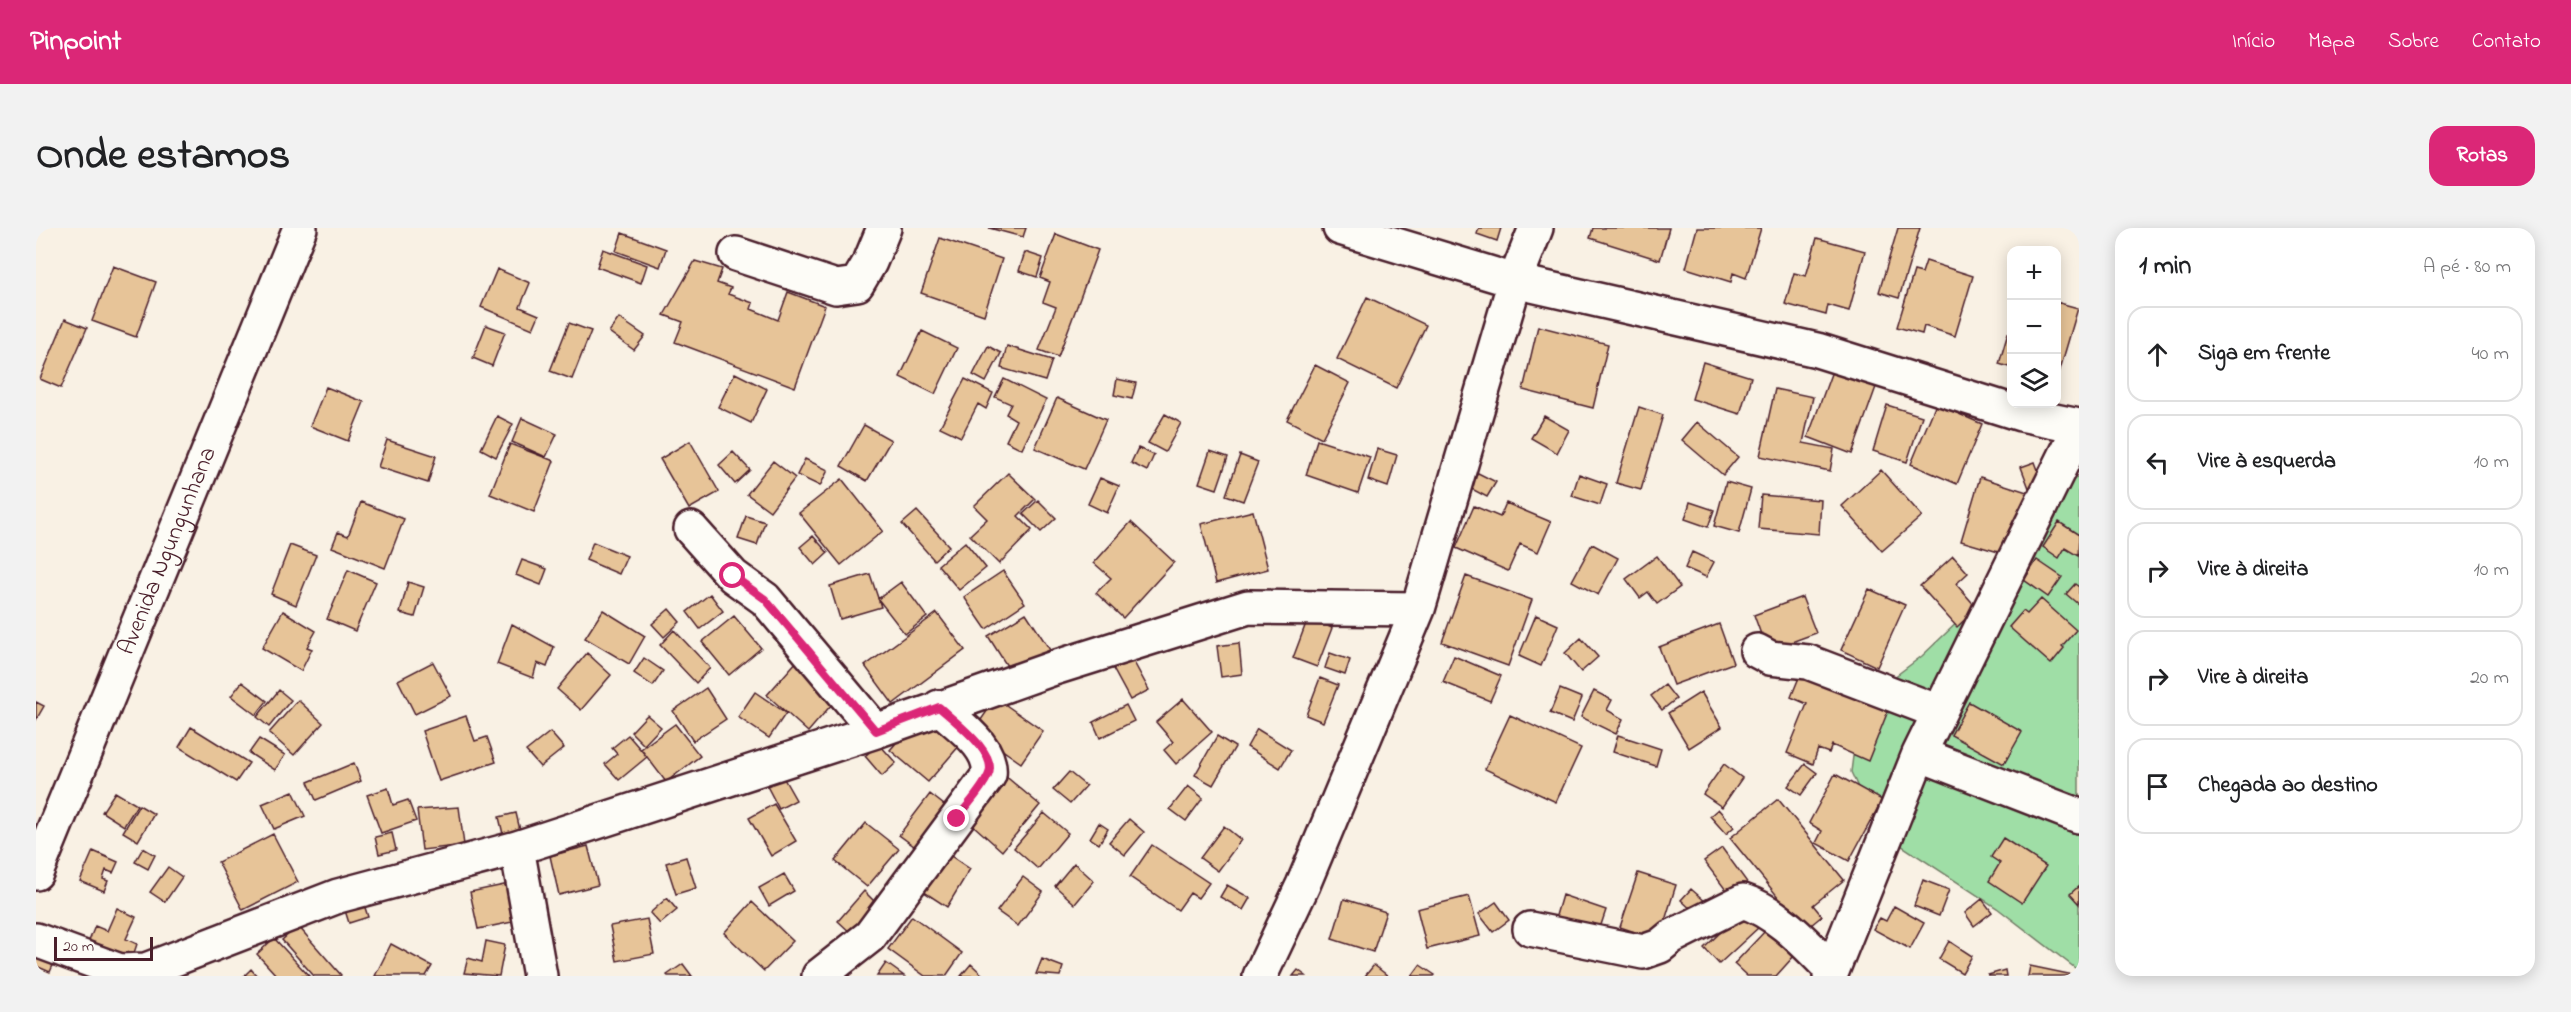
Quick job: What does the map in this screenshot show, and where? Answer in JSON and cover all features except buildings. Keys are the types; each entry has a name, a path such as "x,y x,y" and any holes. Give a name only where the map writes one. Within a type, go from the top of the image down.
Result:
{"street":[{"name":"Avenida Ngungunhana","path":"36,873 300,228"},
{"path":"736,254 836,287 857,284 870,262 884,228"},
{"path":"1340,228 1515,281 1817,350 2021,414 2079,427 1919,753 1831,973 1776,919 1756,905 1743,901 1671,937 1659,946 1643,952 1530,929"},
{"path":"1260,976 1303,885 1418,609 1515,281 1536,228"},
{"path":"691,529 733,576 765,599 876,731"},
{"path":"36,940 120,971 146,970 338,896 517,848 1248,607 1418,609"},
{"path":"1757,651 1770,658 1808,662 1939,712"},
{"path":"819,976 870,936 989,775 991,763 987,752 939,707"},
{"path":"1919,753 2079,816"},
{"path":"517,848 540,976"}],"green space":[{"path":"2079,476 2079,971 1997,908 1899,844 1861,794 1851,772 1856,733 1871,713 1885,684 1922,656 1965,615 2004,562 2068,484"}],"route":[{"path":"733,576 765,599 801,639 876,731 939,707 987,752 991,763 989,775 957,819"}]}
